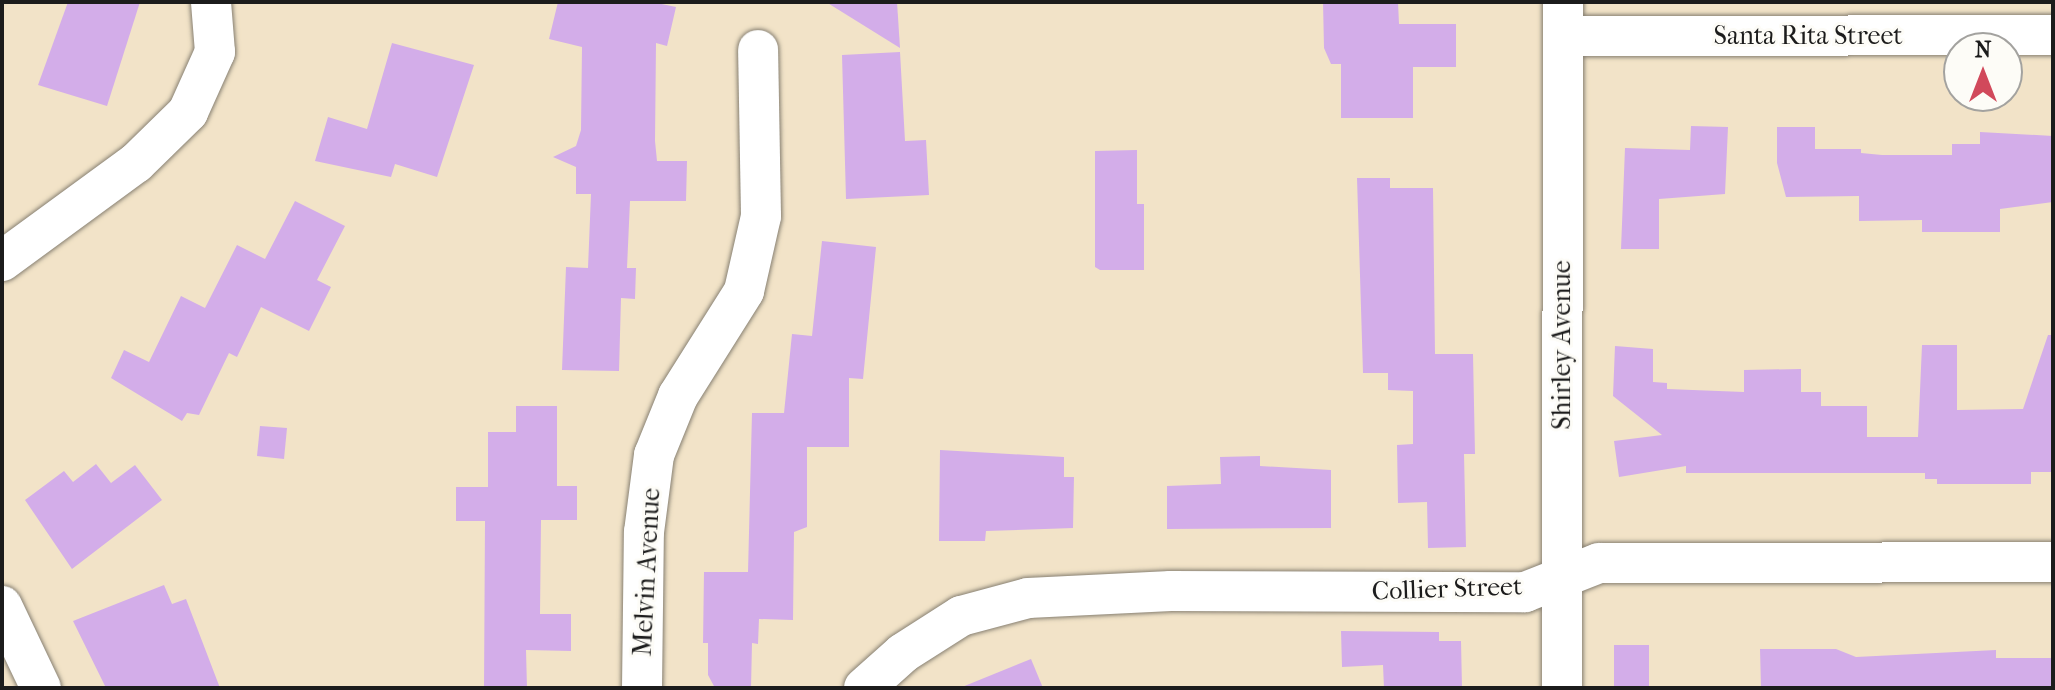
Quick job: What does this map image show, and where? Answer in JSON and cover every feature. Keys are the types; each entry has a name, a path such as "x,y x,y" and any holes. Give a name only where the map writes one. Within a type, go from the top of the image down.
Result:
{"street":[{"path":"2,261 136,163 188,112 215,52 211,2"},
{"name":"Santa Rita Street","path":"1563,19 2053,35"},
{"name":"Shirley Avenue","path":"1562,688 1563,19"},
{"name":"Melvin Avenue","path":"642,688 644,532 654,455 678,396 744,291 761,216 758,50"},
{"name":"Collier Street","path":"864,688 903,653 961,616 1028,598 1171,591 1525,592 1562,574 1599,563 2053,562"},
{"path":"2,606 41,688"}],"building":[{"path":"68,2 140,2 107,106 38,85"},
{"path":"558,2 652,2 676,7 667,46 656,43 655,141 657,161 687,161 686,201 630,201 627,268 636,268 635,299 621,298 619,371 562,370 566,267 588,268 591,194 576,194 576,167 553,157 576,146 581,130 582,47 549,39"},
{"path":"826,2 897,2 900,48"},
{"path":"1323,2 1398,2 1399,24 1456,24 1456,67 1413,67 1413,118 1341,118 1341,64 1331,64 1324,48"},
{"path":"392,43 474,65 437,177 395,164 391,177 315,161 328,117 367,129"},
{"path":"900,52 905,141 926,140 929,195 846,199 842,55"},
{"path":"1691,126 1728,127 1725,194 1659,199 1659,249 1621,249 1625,148 1690,150"},
{"path":"1777,127 1815,127 1815,149 1861,149 1861,153 1882,155 1952,155 1952,144 1980,144 1980,132 2053,136 2053,202 2000,209 2000,232 1922,232 1922,220 1859,221 1859,196 1786,197 1777,163"},
{"path":"1137,150 1137,204 1144,204 1144,270 1100,270 1095,267 1095,151"},
{"path":"1357,178 1390,178 1390,188 1433,188 1435,354 1473,354 1475,454 1464,454 1466,547 1428,548 1427,502 1398,503 1397,445 1413,444 1413,391 1388,390 1388,373 1363,373"},
{"path":"295,201 345,226 317,280 331,287 309,331 261,307 237,357 229,353 199,415 187,413 182,421 111,378 124,350 149,362 181,296 205,308 237,245 265,259"},
{"path":"822,241 876,247 863,379 849,378 849,447 807,447 807,527 794,532 793,620 759,619 758,644 752,643 751,688 715,688 708,675 708,643 703,643 704,572 748,572 752,413 784,413 792,334 812,336"},
{"path":"2048,335 2053,335 2052,472 2031,472 2031,484 1937,484 1937,479 1925,479 1925,473 1686,473 1686,466 1619,477 1614,441 1662,435 1613,396 1615,346 1653,349 1653,382 1667,383 1667,389 1744,392 1744,370 1801,369 1801,392 1821,392 1821,406 1867,406 1867,437 1918,437 1922,345 1957,345 1957,410 2023,409"},
{"path":"516,406 557,406 557,486 577,486 577,520 541,520 540,614 571,614 571,651 526,650 527,688 484,688 485,521 456,521 456,487 488,487 488,432 516,432"},
{"path":"260,426 287,428 284,459 257,456"},
{"path":"940,450 1064,457 1064,477 1074,477 1073,528 986,531 985,541 939,541"},
{"path":"1260,456 1260,466 1331,470 1331,528 1167,529 1167,486 1221,484 1220,457"},
{"path":"96,464 111,483 135,465 162,500 72,569 25,500 64,471 73,482"},
{"path":"164,585 172,604 186,599 220,688 106,688 73,621"},
{"path":"1341,631 1439,632 1439,641 1461,641 1462,688 1384,688 1383,665 1342,667"},
{"path":"1614,645 1649,645 1649,688 1614,688"},
{"path":"1760,649 1836,649 1856,657 1996,650 1996,658 2053,658 2053,688 1761,688"},
{"path":"1031,659 1043,688 962,688 962,687"}]}
